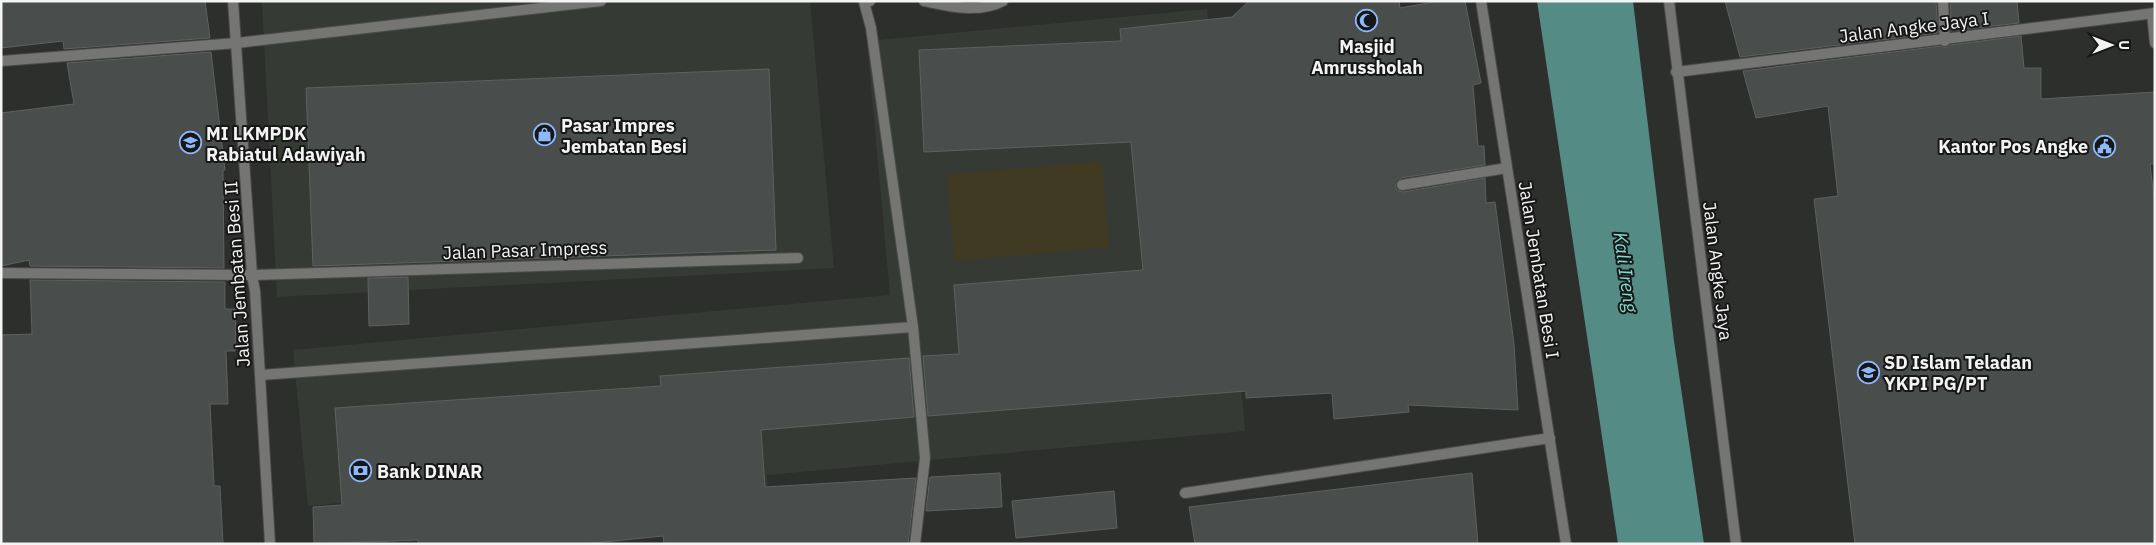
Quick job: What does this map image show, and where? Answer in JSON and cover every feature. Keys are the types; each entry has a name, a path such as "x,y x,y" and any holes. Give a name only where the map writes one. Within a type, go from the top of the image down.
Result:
{"street":[{"name":"Jalan Jembatan Besi II","path":"233,1 252,275 256,291 270,544"},
{"path":"1,61 237,43 601,1"},
{"path":"870,1 863,2 871,28 913,327 925,458 915,544"},
{"path":"924,1 963,9 996,5 1003,1"},
{"name":"Jalan Jembatan Besi I","path":"1481,1 1566,544"},
{"name":"Jalan Angke Jaya","path":"1669,1 1676,72 1736,544"},
{"path":"1943,1 1946,41"},
{"path":"2154,14 2155,43"},
{"name":"Jalan Angke Jaya I","path":"1676,72 1946,41 2154,14"},
{"path":"1402,185 1507,168"},
{"name":"Jalan Pasar Impress","path":"1,273 252,275 798,258"},
{"path":"261,375 913,327"},
{"path":"1185,494 1550,438"}],"shaded area":[{"name":"Pasar Impres Jembatan Besi","path":"262,1 810,1 834,268 277,297"},
{"path":"1207,9 1245,431 767,475 769,508 500,488 308,506 293,350 890,295 867,41"},
{"path":"1102,161 1109,247 955,261 947,175"}],"water":[{"name":"Kali Ireng","path":"1537,1 1633,1 1674,341 1704,544 1618,544"}],"building":[{"path":"1,1 205,1 210,38 64,49 63,41 1,48"},
{"path":"1249,1 1399,1 1400,8 1439,1 1465,1 1481,83 1473,85 1478,146 1484,146 1485,165 1401,178 1395,186 1397,190 1403,192 1485,178 1486,203 1495,202 1514,344 1518,410 1408,405 1409,412 1334,419 1332,393 1246,398 1246,391 928,416 923,356 959,354 954,285 1143,270 1131,142 924,152 919,50 1121,41 1120,29 1232,17"},
{"path":"1725,1 1936,1 1938,33 1740,57"},
{"path":"1950,1 2017,1 2019,23 1951,31"},
{"path":"2021,36 2024,68 2041,68 2041,99 2155,92 2155,164 2150,164 2155,206 2155,544 1855,544 1814,199 1838,196 1828,106 1756,118 1743,71 1941,46 1946,48 1950,45"},
{"path":"211,52 225,170 223,170 224,268 30,266 29,260 1,266 1,113 74,104 67,63"},
{"path":"769,69 776,250 313,266 306,88"},
{"path":"408,277 409,324 369,326 368,278"},
{"path":"30,280 225,282 225,309 236,309 235,351 226,351 228,404 210,404 214,486 220,486 223,544 1,544 1,335 32,334"},
{"path":"909,358 914,417 761,430 765,487 916,478 908,544 664,544 663,536 584,544 418,544 418,540 314,544 313,507 342,505 335,408 661,386 660,376"},
{"path":"1000,473 1002,507 926,511 930,477"},
{"path":"1472,473 1478,544 1195,544 1189,507"},
{"path":"1114,491 1117,528 1016,538 1012,501"}],"place":[{"name":"Masjid Amrussholah","path":"1367,21"},
{"name":"Pasar Impres Jembatan Besi","path":"545,135"},
{"name":"MI LKMPDK Rabiatul Adawiyah","path":"190,143"},
{"name":"Kantor Pos Angke","path":"2104,146"},
{"name":"SD Islam Teladan YKPI PG/PT","path":"1868,372"},
{"name":"Bank DINAR","path":"361,471"}]}
